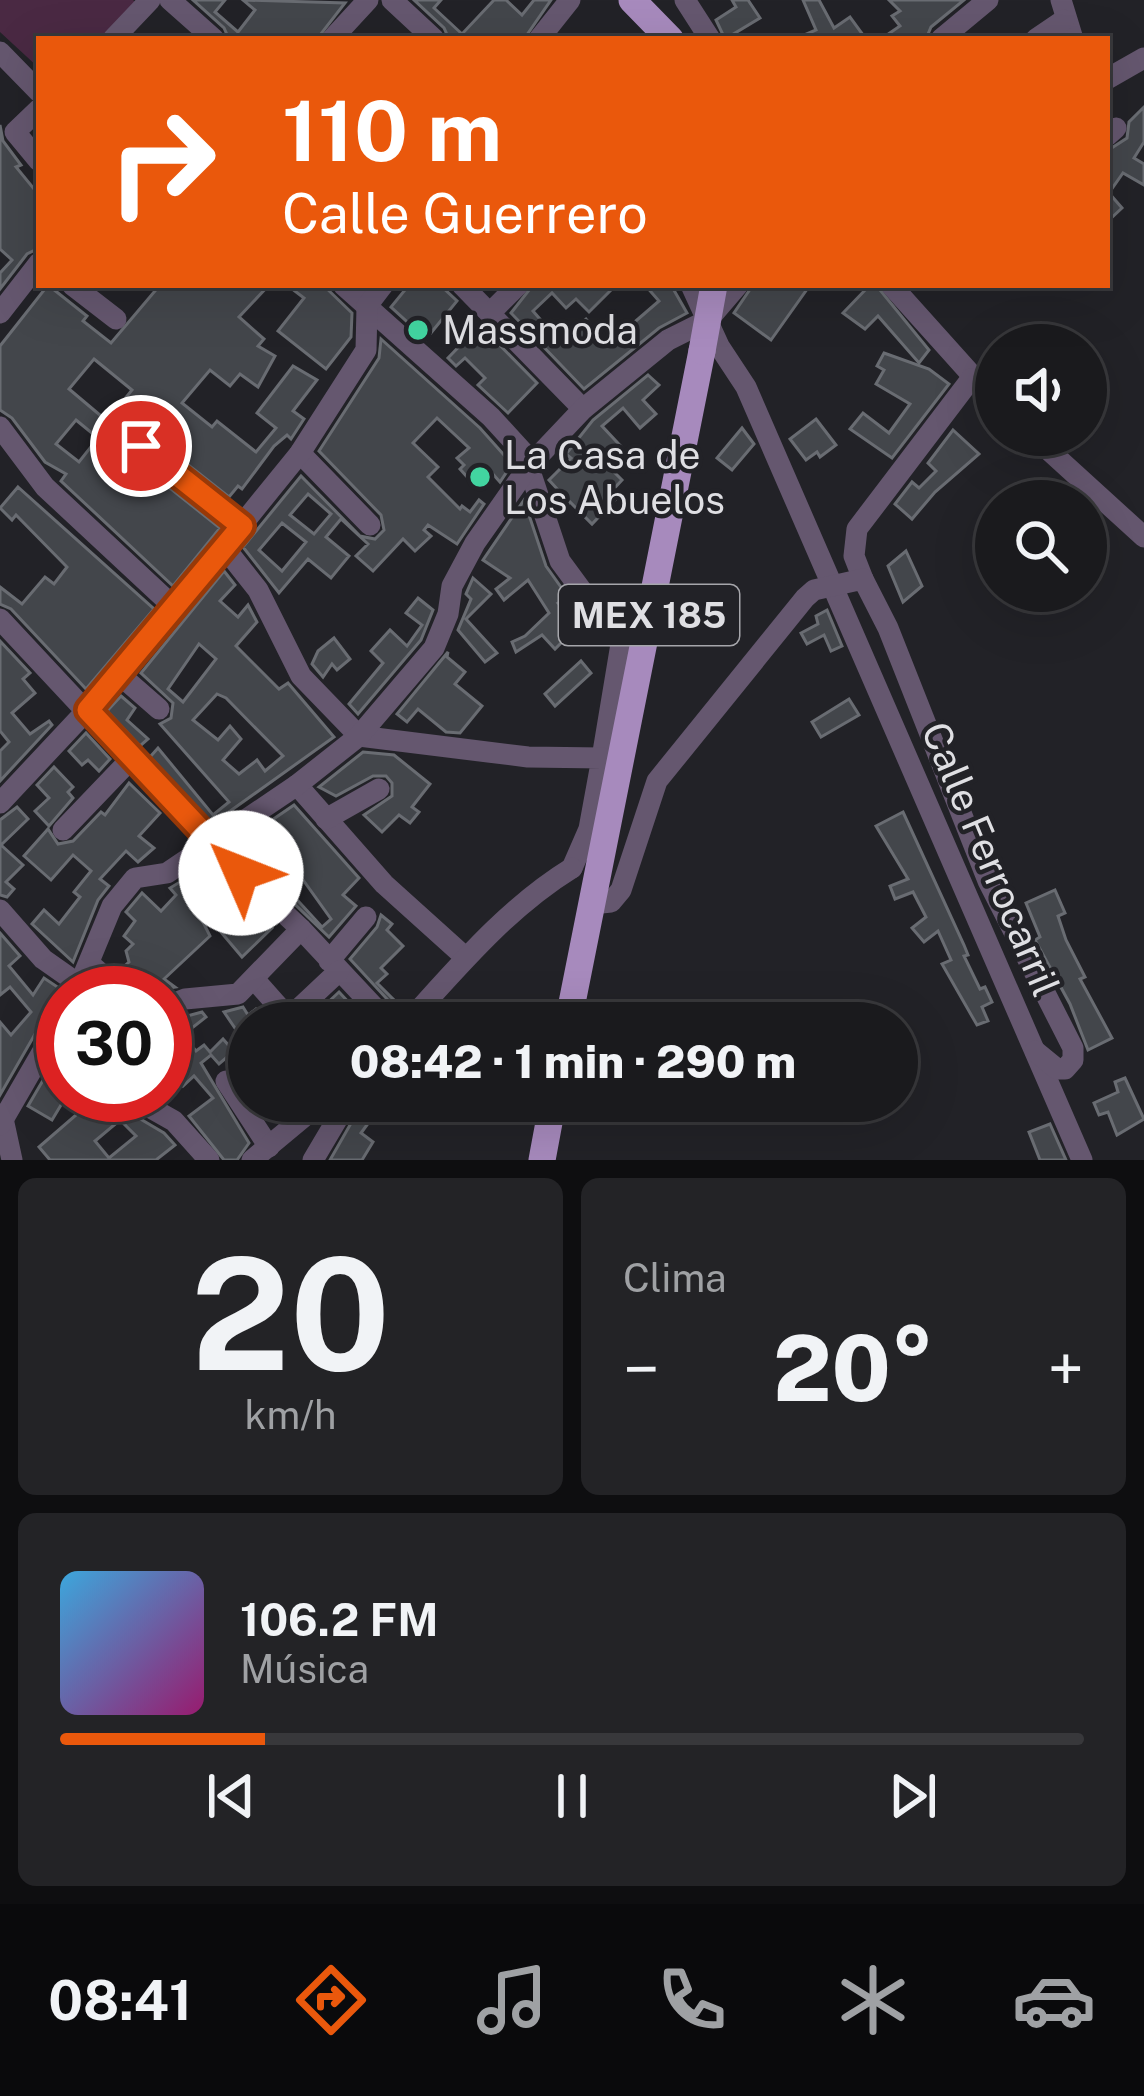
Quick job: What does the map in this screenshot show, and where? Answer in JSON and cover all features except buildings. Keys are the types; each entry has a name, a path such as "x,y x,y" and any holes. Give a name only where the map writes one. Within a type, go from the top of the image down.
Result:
{"main road":[{"path":"632,0 667,36"},
{"name":"MEX 185","path":"570,1002 578,884 713,288"},
{"path":"542,1160 549,1122"}],"street":[{"path":"116,36 150,0"},
{"path":"170,0 211,36"},
{"path":"335,36 368,0"},
{"path":"392,0 431,36"},
{"path":"541,36 571,0"},
{"path":"685,0 708,36"},
{"path":"944,36 988,0"},
{"path":"0,52 36,89"},
{"path":"1110,78 1144,58"},
{"path":"36,112 15,132 36,156"},
{"path":"1,311 36,267"},
{"path":"75,288 116,319"},
{"path":"347,288 491,417 529,466 560,561 621,644 578,884 465,957 425,1002"},
{"path":"0,802 120,675 299,453 366,350 367,306 381,288"},
{"path":"465,288 583,409"},
{"path":"490,313 515,288"},
{"path":"692,288 708,320"},
{"path":"88,966 112,906 135,878 167,873 297,785 359,736 434,648 448,614 452,586 475,543 529,466 583,409 668,340 708,320 735,288"},
{"path":"894,288 975,383"},
{"name":"Calle Ferrocarril","path":"708,320 746,387 1082,1160"},
{"path":"971,379 857,529 854,556 888,628 988,881 1073,1048 1073,1060 1057,1070 1035,1051"},
{"path":"0,427 45,487 175,608"},
{"path":"141,446 242,526"},
{"path":"299,453 370,525"},
{"path":"1055,456 1144,537"},
{"path":"224,547 258,590 301,676 359,736 529,757 602,758"},
{"path":"578,884 611,902 621,890 657,782 805,598 814,590 863,579"},
{"path":"0,620 211,844 301,929 369,1002"},
{"path":"120,675 160,709"},
{"path":"64,830 131,759"},
{"path":"297,785 384,884 465,957"},
{"path":"326,819 379,789"},
{"path":"0,910 43,959 55,966"},
{"path":"305,1002 366,917"},
{"path":"192,998 238,994 301,929"},
{"path":"254,979 275,1002"},
{"path":"12,1160 2,1119 36,1076"},
{"path":"226,1081 260,1154 298,1122"},
{"path":"176,1122 209,1160"},
{"path":"313,1160 336,1122"}],"shaded area":[{"path":"0,0 135,2 102,36 36,36 36,65 0,32"}],"place":[{"name":"Massmoda","path":"418,330"},
{"name":"La Casa de Los Abuelos","path":"480,477"}],"route":[{"path":"141,446 242,526 88,710 241,873"}]}
